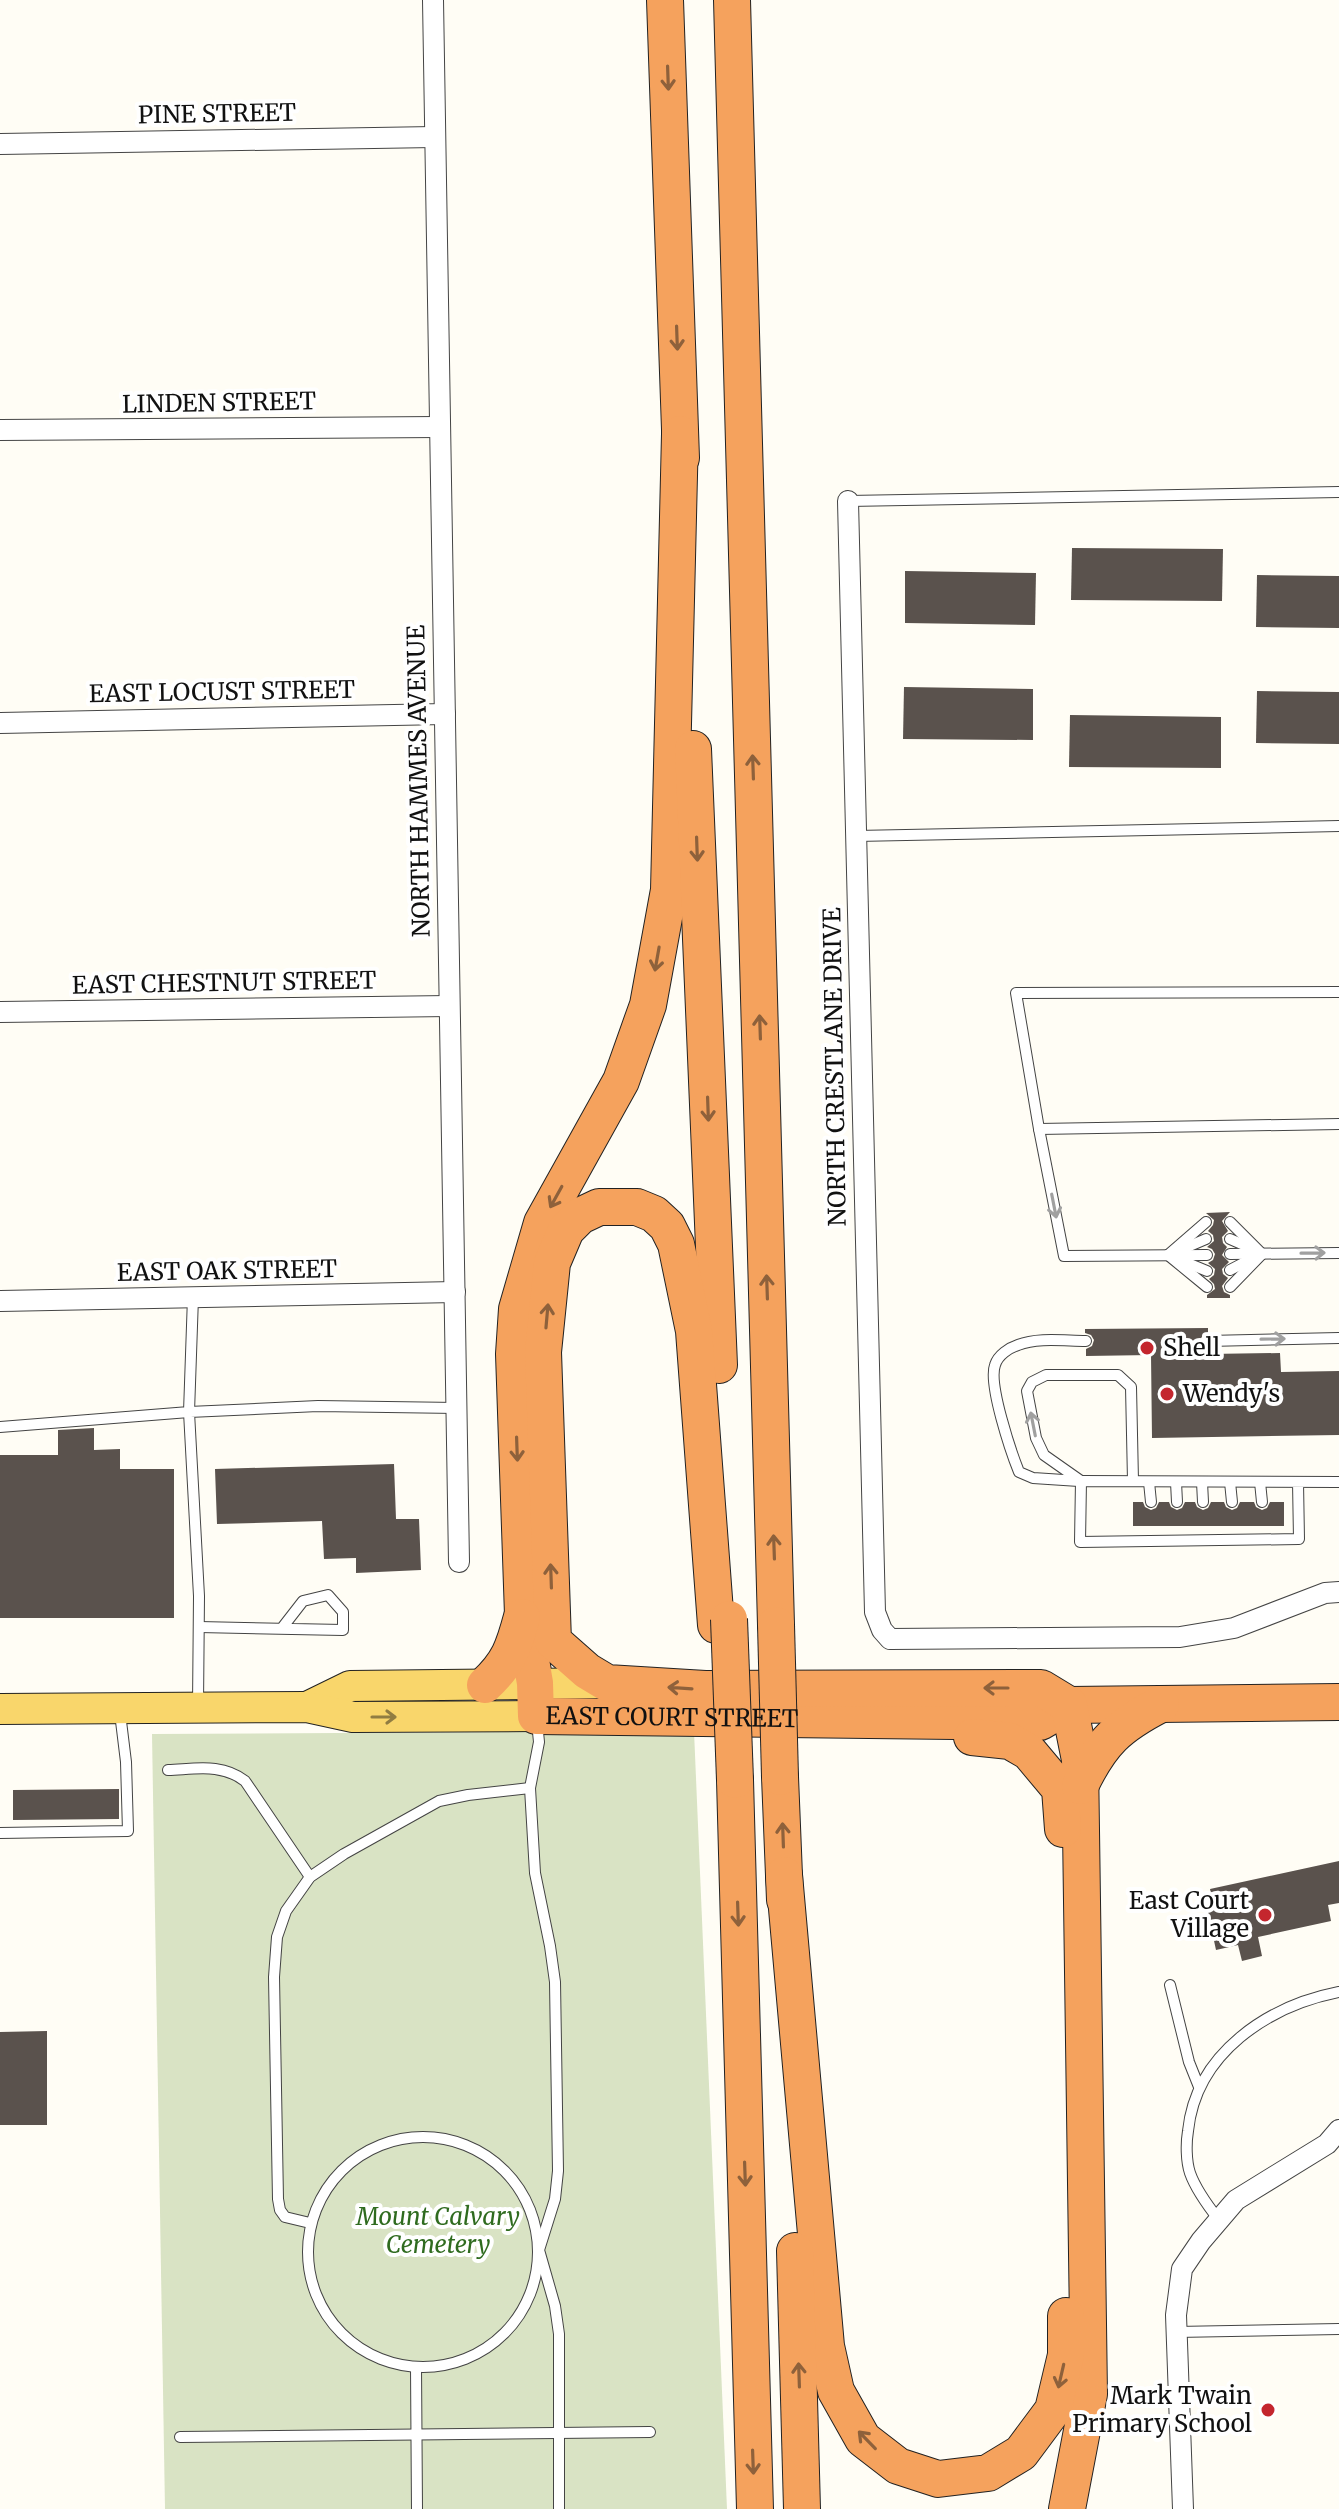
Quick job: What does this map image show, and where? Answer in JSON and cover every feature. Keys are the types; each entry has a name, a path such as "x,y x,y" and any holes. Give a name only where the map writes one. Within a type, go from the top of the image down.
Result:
{"highway":[{"path":"665,0 722,1622"},
{"path":"732,0 802,2509"},
{"path":"536,1700 523,1615 514,1354 517,1309 542,1223 621,1081 648,1005 669,890 680,434"},
{"path":"536,1700 553,1641 543,1352 552,1263 566,1230 580,1216 599,1207 637,1207 654,1214 667,1226 676,1244 694,1331 722,1622 735,1780 755,2509"},
{"path":"485,1685 507,1662 523,1615"},
{"path":"553,1641 587,1671 607,1683 720,1689 1041,1688 1069,1705 1080,1760 1070,1787 1063,1840 1066,2355 1053,2410 1021,2453 988,2473 938,2479 898,2466 863,2439 836,2391 826,2346 784,1875"},
{"name":"EAST COURT STREET","path":"536,1700 867,1719 1040,1722 1069,1705 1339,1702"},
{"path":"1067,2509 1089,2394 1070,1787 1110,1737 1131,1719 1161,1704"},
{"path":"867,1719 893,1735 990,1737 1010,1741 1029,1752 1070,1787"}],"main road":[{"path":"307,1707 350,1686 485,1685 536,1700 607,1683"},
{"name":"EAST COURT STREET","path":"0,1709 307,1707 353,1717 536,1700"}],"street":[{"name":"NORTH HAMMES AVENUE","path":"433,0 459,1562"},
{"name":"PINE STREET","path":"0,144 434,137"},
{"name":"LINDEN STREET","path":"0,430 439,427"},
{"name":"NORTH CRESTLANE DRIVE","path":"848,501 875,1612 882,1630 890,1639 1180,1637 1234,1628 1325,1593 1339,1592"},
{"name":"EAST LOCUST STREET","path":"0,723 445,714"},
{"name":"EAST CHESTNUT STREET","path":"0,1012 449,1006"},
{"name":"EAST OAK STREET","path":"0,1301 455,1292"},
{"path":"1183,2509 1176,2332 1182,2269 1236,2200 1327,2144 1339,2130"}],"lane":[{"path":"848,501 1339,492"},
{"path":"856,836 1339,826"},
{"path":"1207,1255 1064,1256 1016,993 1339,992"},
{"path":"1039,1129 1339,1124"},
{"path":"1168,1255 1206,1222"},
{"path":"1230,1222 1262,1254"},
{"path":"1168,1255 1206,1239"},
{"path":"1230,1239 1262,1254"},
{"path":"1230,1254 1339,1253"},
{"path":"1230,1270 1262,1254"},
{"path":"1230,1287 1262,1254"},
{"path":"1168,1255 1207,1271"},
{"path":"1168,1255 1207,1287"},
{"path":"193,1297 189,1412 199,1627 198,1707"},
{"path":"1208,1341 1339,1338"},
{"path":"1086,1341 1018,1344 1003,1353 994,1365 993,1383 1019,1472 1033,1478 1081,1481 1339,1482"},
{"path":"1081,1481 1044,1455 1036,1438 1027,1391 1032,1382 1046,1375 1118,1375 1131,1387 1133,1481"},
{"path":"0,1427 189,1412 318,1406 457,1408"},
{"path":"1081,1481 1080,1542 1299,1539 1298,1482"},
{"path":"1149,1482 1151,1502"},
{"path":"1176,1482 1177,1502"},
{"path":"1202,1482 1203,1502"},
{"path":"1230,1482 1232,1502"},
{"path":"1260,1482 1262,1502"},
{"path":"1151,1526 1151,1541"},
{"path":"1178,1526 1178,1541"},
{"path":"1204,1526 1204,1540"},
{"path":"1233,1526 1233,1540"},
{"path":"1262,1540 1263,1526"},
{"path":"199,1627 343,1630 343,1612 328,1595 303,1601 282,1628"},
{"path":"536,1700 539,1742 530,1788 535,1873 555,1982 558,2171 555,2199 539,2250 533,2289 514,2324 485,2351 447,2366 407,2367 369,2356 337,2331 316,2298 306,2259 310,2223 325,2189 350,2162 382,2143 418,2136 455,2141 488,2156 515,2181 533,2213 539,2250 555,2306 559,2334 559,2509"},
{"path":"0,1833 128,1831 126,1762 120,1708"},
{"path":"168,1770 215,1768 232,1771 245,1781 310,1877"},
{"path":"310,2223 285,2217 280,2210 274,1977 277,1937 286,1911 310,1877 344,1854 439,1801 530,1788"},
{"path":"1170,1985 1189,2062 1199,2087"},
{"path":"1219,2220 1206,2204 1189,2172 1186,2143 1190,2108 1199,2087 1241,2035 1275,2014 1317,1996 1339,1992"},
{"path":"1176,2332 1339,2329"},
{"path":"416,2367 417,2509"},
{"path":"180,2437 650,2432"}],"green space":[{"name":"Mount Calvary Cemetery","path":"694,1731 727,2509 165,2509 152,1734"}],"building":[{"path":"1072,548 1223,549 1222,601 1071,600"},
{"path":"905,571 1036,573 1035,625 905,623"},
{"path":"1257,575 1339,576 1339,628 1256,627"},
{"path":"904,687 1033,689 1033,740 903,739"},
{"path":"1257,691 1339,692 1339,744 1256,743"},
{"path":"1070,715 1221,717 1221,768 1069,767"},
{"path":"1230,1212 1222,1221 1228,1231 1222,1237 1227,1247 1222,1255 1229,1262 1222,1269 1228,1278 1222,1286 1230,1298 1207,1298 1215,1289 1209,1279 1215,1269 1208,1263 1215,1254 1207,1247 1214,1241 1208,1231 1214,1220 1206,1213"},
{"path":"1208,1328 1208,1333 1200,1340 1202,1346 1208,1349 1208,1354 1280,1353 1281,1372 1339,1371 1339,1435 1152,1438 1151,1355 1086,1356 1086,1349 1092,1346 1094,1340 1085,1333 1085,1329"},
{"path":"94,1428 94,1450 120,1449 120,1469 174,1469 174,1618 0,1618 0,1455 58,1455 58,1430"},
{"path":"394,1464 396,1519 419,1519 421,1570 356,1573 356,1558 324,1559 322,1521 217,1524 215,1469"},
{"path":"1133,1502 1143,1502 1151,1510 1159,1502 1169,1502 1177,1510 1185,1502 1195,1502 1203,1510 1211,1502 1224,1502 1232,1510 1240,1502 1254,1502 1262,1510 1270,1502 1284,1502 1284,1526 1133,1526"},
{"path":"119,1789 119,1819 13,1820 13,1790"},
{"name":"East Court Village","path":"1339,1861 1339,1903 1328,1905 1331,1921 1258,1937 1262,1956 1242,1961 1238,1945 1216,1950 1207,1908 1214,1907 1210,1889"},
{"path":"47,2031 47,2125 0,2125 0,2032"}],"place":[{"name":"Shell","path":"1147,1348"},
{"name":"Wendy's","path":"1167,1394"},
{"name":"East Court Village","path":"1265,1915"},
{"name":"Mark Twain Primary School","path":"1268,2410"}]}
